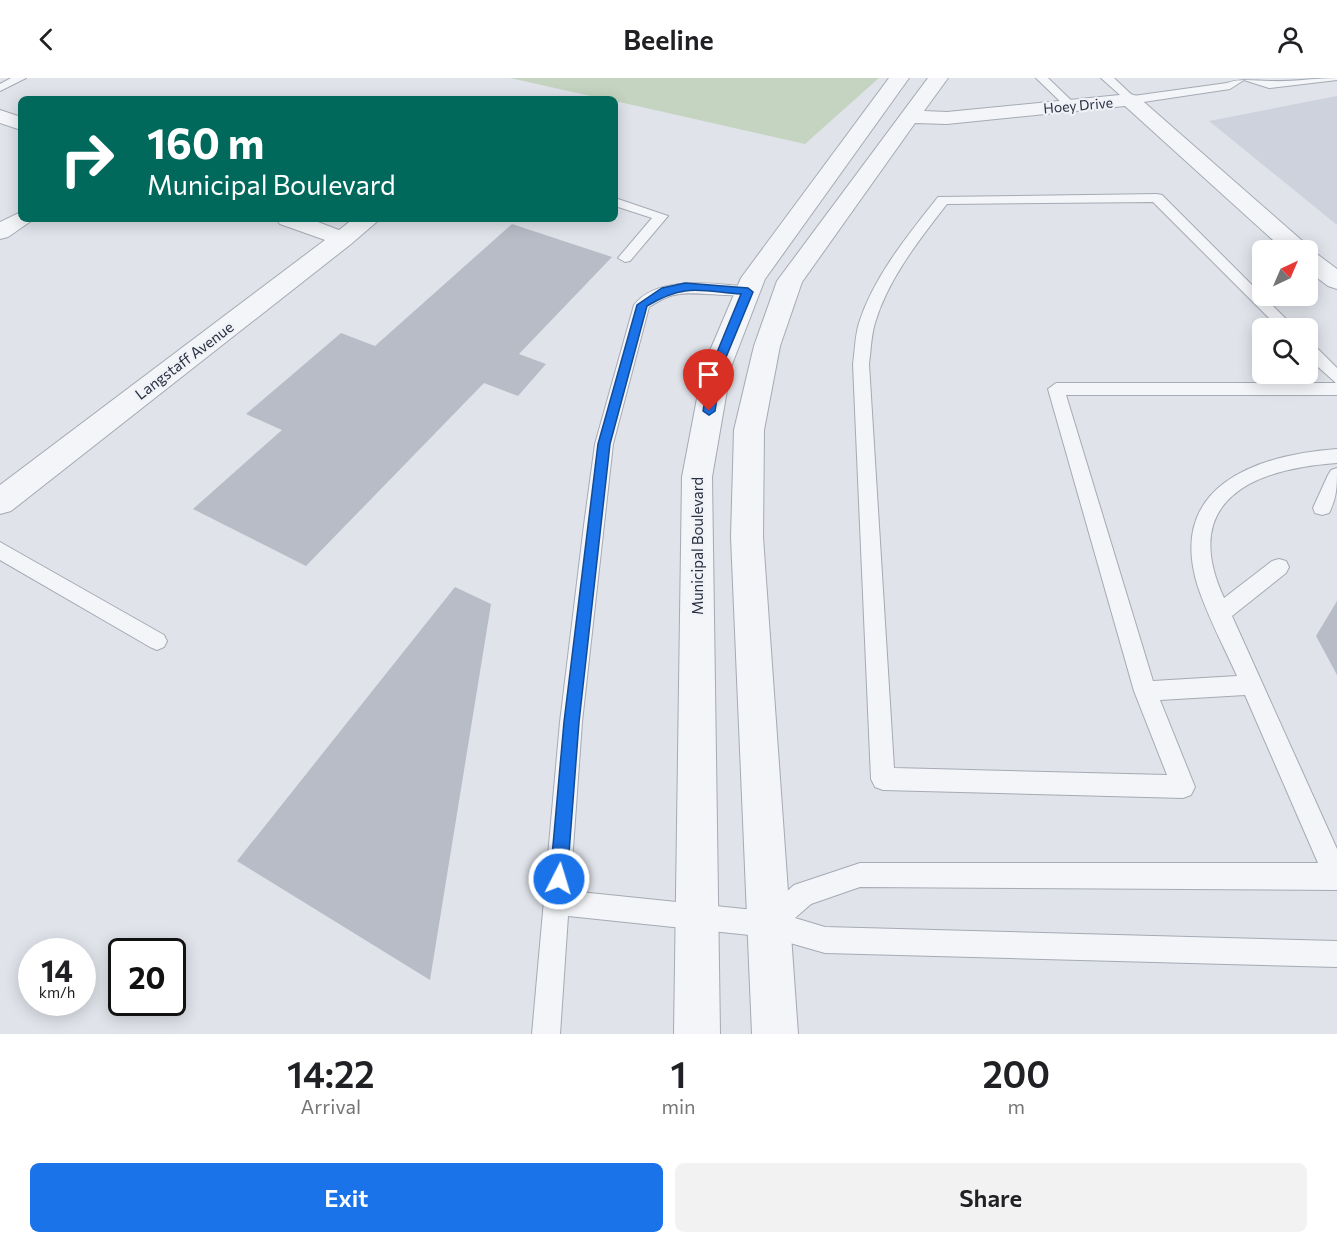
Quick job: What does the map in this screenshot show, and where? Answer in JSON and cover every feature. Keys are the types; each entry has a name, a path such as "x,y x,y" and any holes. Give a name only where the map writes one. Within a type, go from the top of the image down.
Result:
{"street":[{"name":"Municipal Boulevard","path":"697,1034 697,477 717,367 753,278 899,78"},
{"path":"775,1034 747,537 749,430 767,346 790,281 938,78"},
{"name":"Hoey Drive","path":"910,117 947,118 1131,100 1287,240"},
{"path":"0,116 18,123"},
{"path":"0,232 18,221"},
{"path":"296,222 343,239"},
{"name":"Langstaff Avenue","path":"0,502 364,222"},
{"path":"1318,267 1337,281"}],"lane":[{"path":"0,88 20,78"},
{"path":"1042,78 1071,106"},
{"path":"1107,78 1131,100 1230,86 1240,78"},
{"path":"1177,78 1193,91"},
{"path":"1249,78 1269,85 1333,78"},
{"path":"1278,318 1157,198 943,200 915,236 867,322 861,364 883,779 1183,787 1145,691 1056,389 1337,389"},
{"path":"618,203 661,216 625,258"},
{"path":"546,1034 573,711 604,444 642,305 666,290 685,286 748,292"},
{"path":"1318,359 1337,378"},
{"path":"769,924 803,894 860,875 1337,877 1208,586 1201,540 1208,512 1225,489 1267,466 1310,457 1337,456"},
{"path":"1322,508 1337,475"},
{"path":"0,550 157,641"},
{"path":"1220,613 1280,567"},
{"path":"1145,691 1252,685"},
{"path":"557,902 769,924 825,940 1337,954"}],"shaded area":[{"path":"1337,96 1337,225 1209,121"}],"green space":[{"path":"510,78 879,78 805,144 618,102 618,96 591,96"}],"building":[{"path":"512,224 612,257 519,354 546,364 518,396 484,383 306,566 193,509 282,430 246,414 341,333 375,346"},
{"path":"455,587 491,604 430,980 237,861"},
{"path":"1337,601 1337,675 1316,636"}],"route":[{"path":"559,879 572,722 604,444 642,305 666,290 685,286 748,292 717,367 709,411"}]}
